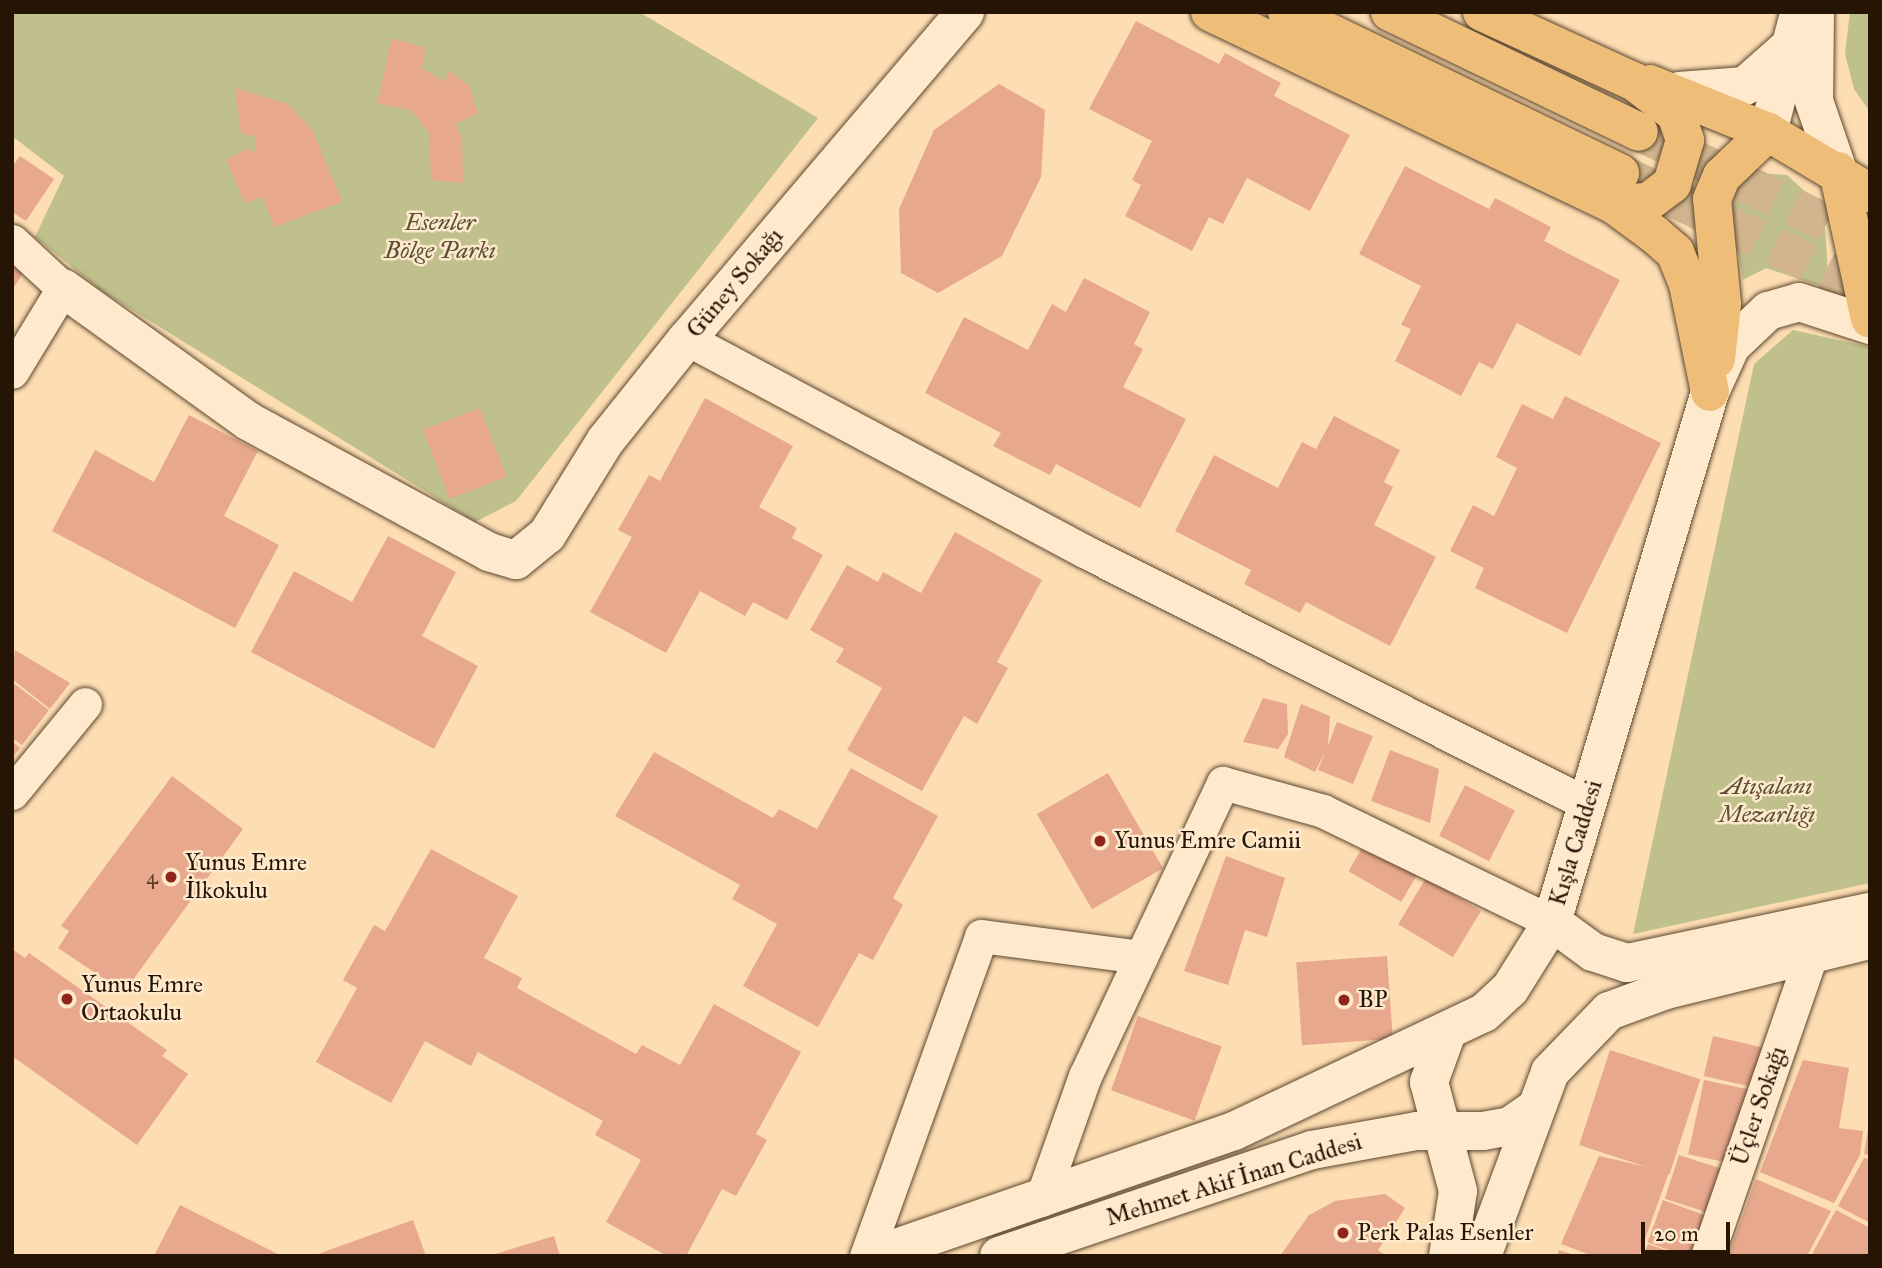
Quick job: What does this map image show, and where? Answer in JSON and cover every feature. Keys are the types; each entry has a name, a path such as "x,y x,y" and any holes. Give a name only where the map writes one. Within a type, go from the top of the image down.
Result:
{"highway":[{"path":"1210,12 1648,202 1662,194 1681,164 1685,140 1676,114 1635,82"},
{"path":"1287,12 1616,188 1675,253 1688,284 1710,392"},
{"path":"1390,12 1639,132"},
{"path":"1482,12 1635,82 1679,91 1768,132 1870,193"},
{"path":"1710,392 1722,304 1712,199 1722,176 1768,132"},
{"path":"1838,172 1870,319"}],"main road":[{"name":"Güney Sokağı","path":"63,288 248,421 489,552 516,560 547,535 606,440 687,339 965,12"},
{"path":"1768,132 1788,48 1800,12"},
{"path":"1815,12 1814,101 1838,172"},
{"path":"1679,91 1745,86 1788,48"},
{"name":"Kışla Caddesi","path":"1446,1035 1510,989 1552,922 1710,392 1731,346 1768,311 1799,302 1870,325"},
{"path":"1552,922 1593,952 1627,963 1870,912"},
{"path":"1482,1256 1533,1110 1571,1044 1609,1011 1666,990 1870,940"},
{"path":"1446,1035 1429,1082 1458,1191 1448,1256"},
{"name":"Mehmet Akif İnan Caddesi","path":"873,1256 1234,1132 1446,1035"},
{"name":"Mehmet Akif İnan Caddesi","path":"999,1256 1312,1150 1441,1129 1510,1126 1533,1110"}],"street":[{"path":"12,241 63,288 12,372"},
{"path":"687,339 1084,551 1587,804"},
{"path":"12,793 85,704"},
{"path":"1041,1200 1085,1076 1223,783 1323,811 1552,922"},
{"path":"866,1256 981,936 1142,957"},
{"name":"Üçler Sokağı","path":"1707,1256 1811,956"}],"green space":[{"name":"Esenler Bölge Parkı","path":"12,12 639,12 818,118 516,501 475,522 103,292 35,237 64,176 12,136"},
{"path":"1850,12 1870,12 1870,112 1854,89 1845,54"},
{"path":"1759,173 1787,175 1811,197 1825,227 1829,289 1766,268 1743,280 1731,209 1738,185"},
{"name":"Atışalanı Mezarlığı","path":"1793,330 1870,347 1870,883 1633,934 1754,364"}],"building":[{"path":"1136,21 1219,64 1225,53 1281,83 1274,96 1350,135 1310,211 1247,178 1223,224 1209,217 1192,251 1125,216 1141,185 1132,180 1152,141 1089,109"},
{"path":"392,38 425,48 422,69 445,81 449,70 469,86 478,113 455,124 462,138 463,183 431,180 429,133 411,110 377,104"},
{"path":"999,84 1045,110 1041,177 1002,256 938,293 901,273 899,209 934,130"},
{"path":"235,88 288,104 313,131 342,202 274,227 263,197 245,203 226,160 246,149 255,152 256,136 241,134"},
{"path":"20,156 54,179 26,221 12,212 12,167"},
{"path":"1405,166 1489,209 1495,198 1551,227 1544,241 1620,280 1580,356 1517,323 1493,369 1479,362 1461,396 1395,361 1411,329 1401,325 1421,286 1359,254"},
{"path":"12,254 29,265 12,290"},
{"path":"1084,278 1150,312 1134,344 1143,349 1123,387 1186,419 1140,508 1056,464 1050,475 993,446 1001,433 925,393 964,317 1028,350 1052,304 1066,312"},
{"path":"1565,396 1661,443 1567,633 1475,588 1484,568 1450,551 1473,505 1494,516 1517,468 1496,457 1522,404 1553,419"},
{"path":"705,398 793,446 759,507 797,528 792,538 823,555 787,620 753,602 745,616 700,591 666,653 590,612 632,537 618,530 649,475 660,481"},
{"path":"480,408 507,477 450,499 423,430"},
{"path":"189,415 258,451 224,516 279,545 235,628 52,531 95,450 154,482"},
{"path":"1334,416 1400,450 1384,482 1393,487 1374,525 1436,557 1390,646 1306,602 1300,613 1244,584 1251,570 1175,531 1214,455 1278,488 1302,442 1316,449"},
{"path":"955,532 1042,580 997,662 1008,668 977,724 964,716 922,791 847,750 882,688 836,662 844,649 810,630 847,565 878,582 883,572 921,593"},
{"path":"388,536 456,572 422,636 478,666 434,749 251,652 294,571 352,602"},
{"path":"15,650 70,683 50,709 12,679"},
{"path":"12,682 49,710 22,745 12,738"},
{"path":"1263,698 1287,704 1288,734 1278,749 1243,742"},
{"path":"1301,704 1330,716 1328,746 1337,722 1373,736 1353,784 1318,770 1325,752 1315,772 1284,757"},
{"path":"12,741 20,748 12,758"},
{"path":"1390,750 1439,769 1430,823 1371,801"},
{"path":"654,752 773,818 779,809 817,829 851,768 938,816 893,898 903,905 873,960 859,953 818,1027 743,986 777,924 732,899 740,885 615,816"},
{"name":"Yunus Emre Camii","path":"1108,773 1163,868 1092,909 1037,814"},
{"path":"172,776 243,829 124,992 58,948 69,931 61,926"},
{"path":"1465,785 1515,810 1489,861 1439,836"},
{"path":"1366,841 1419,872 1401,902 1348,871"},
{"path":"431,849 518,896 484,958 522,978 517,988 636,1054 642,1045 680,1065 714,1004 801,1052 756,1134 767,1140 736,1196 722,1189 686,1256 667,1256 606,1222 641,1160 595,1135 603,1121 478,1052 471,1066 425,1041 391,1103 316,1062 357,988 343,980 374,925 385,931"},
{"path":"1226,856 1285,878 1267,937 1245,930 1228,985 1184,971"},
{"path":"1426,878 1481,911 1453,957 1398,924"},
{"path":"12,949 25,958 29,953 167,1050 162,1056 188,1074 137,1145 12,1056"},
{"path":"1387,956 1393,1039 1302,1045 1296,962"},
{"path":"1138,1016 1222,1046 1195,1121 1111,1090"},
{"path":"1713,1036 1765,1048 1755,1088 1704,1076"},
{"path":"1610,1050 1700,1079 1669,1174 1579,1145"},
{"path":"1803,1060 1849,1068 1839,1128 1863,1131 1860,1155 1834,1203 1760,1172"},
{"path":"1704,1080 1756,1091 1740,1165 1688,1154"},
{"path":"1870,1129 1870,1155 1864,1154"},
{"path":"1679,1155 1728,1171 1714,1215 1665,1199"},
{"path":"1599,1156 1669,1172 1639,1256 1593,1256 1561,1244"},
{"path":"1864,1158 1870,1159 1870,1223 1838,1206"},
{"path":"1756,1179 1831,1211 1807,1256 1728,1256"},
{"name":"Perk Palas Esenler","path":"1385,1194 1405,1208 1378,1250 1387,1256 1280,1256 1309,1215 1335,1201"},
{"path":"1663,1200 1713,1218 1699,1256 1685,1256 1648,1242"},
{"path":"180,1205 282,1256 154,1256"},
{"path":"1836,1210 1870,1228 1870,1256 1811,1256"},
{"path":"413,1220 426,1256 315,1256 315,1255"},
{"path":"554,1236 560,1256 492,1255"},
{"path":"1648,1244 1680,1255 1680,1256 1643,1256"},
{"path":"1559,1250 1574,1255 1574,1256 1557,1256"}],"tunnel":[{"path":"1639,132 1870,244"},
{"path":"1620,173 1870,292"}],"place":[{"name":"Yunus Emre Camii","path":"1100,841"},
{"name":"Yunus Emre İlkokulu","path":"171,877"},
{"name":"Yunus Emre Ortaokulu","path":"67,999"},
{"name":"BP","path":"1344,1000"},
{"name":"Perk Palas Esenler","path":"1343,1233"}]}
